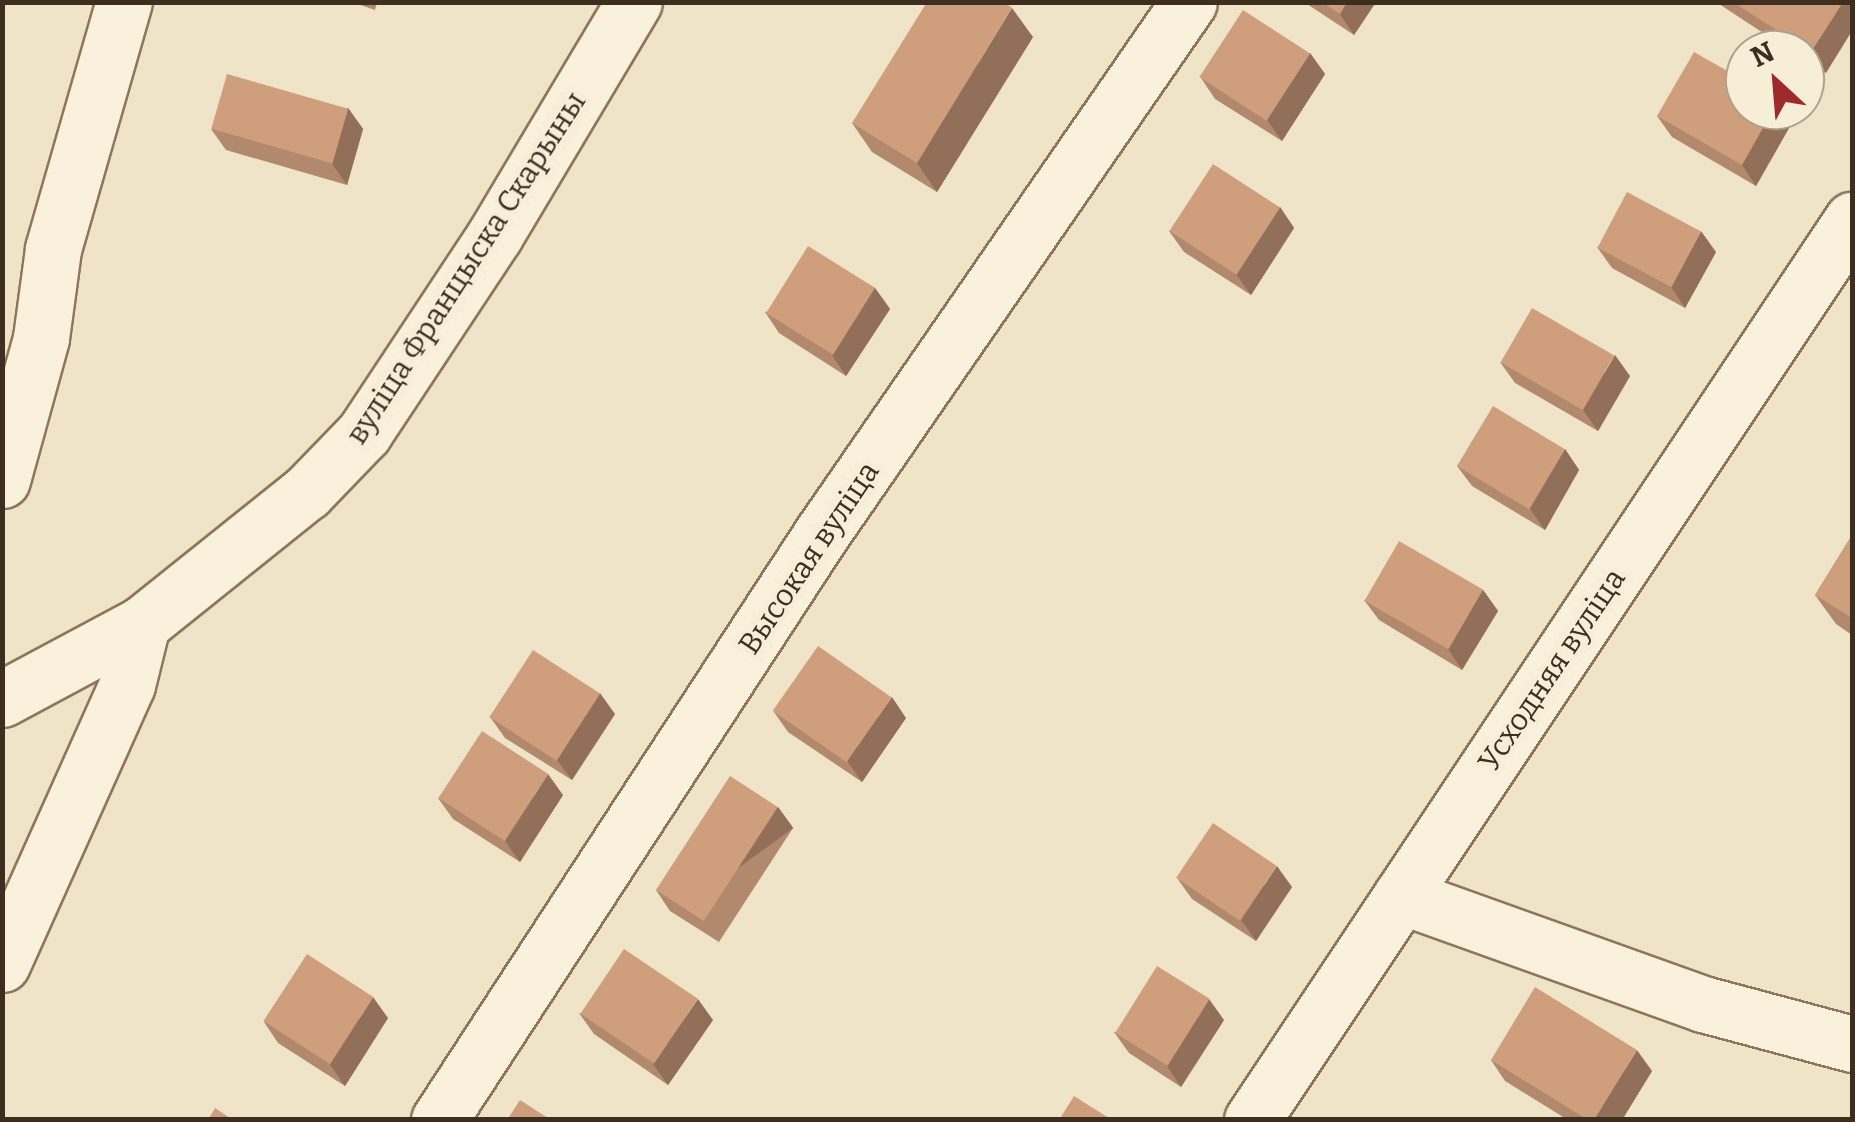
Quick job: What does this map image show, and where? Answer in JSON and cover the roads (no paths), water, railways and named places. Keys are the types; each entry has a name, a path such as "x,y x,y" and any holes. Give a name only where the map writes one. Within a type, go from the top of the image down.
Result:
{"street":[{"path":"2,480 41,338 53,249 124,2"},
{"name":"вуліца Францыска Скарыны","path":"2,699 142,624 307,492 364,434 634,2"},
{"name":"Высокая вуліца","path":"439,1120 822,533 1190,2"},
{"name":"Усходняя вуліца","path":"1252,1120 1852,220"},
{"path":"6,947 127,685 142,624"},
{"path":"1401,896 1703,1004 1852,1044"}]}
